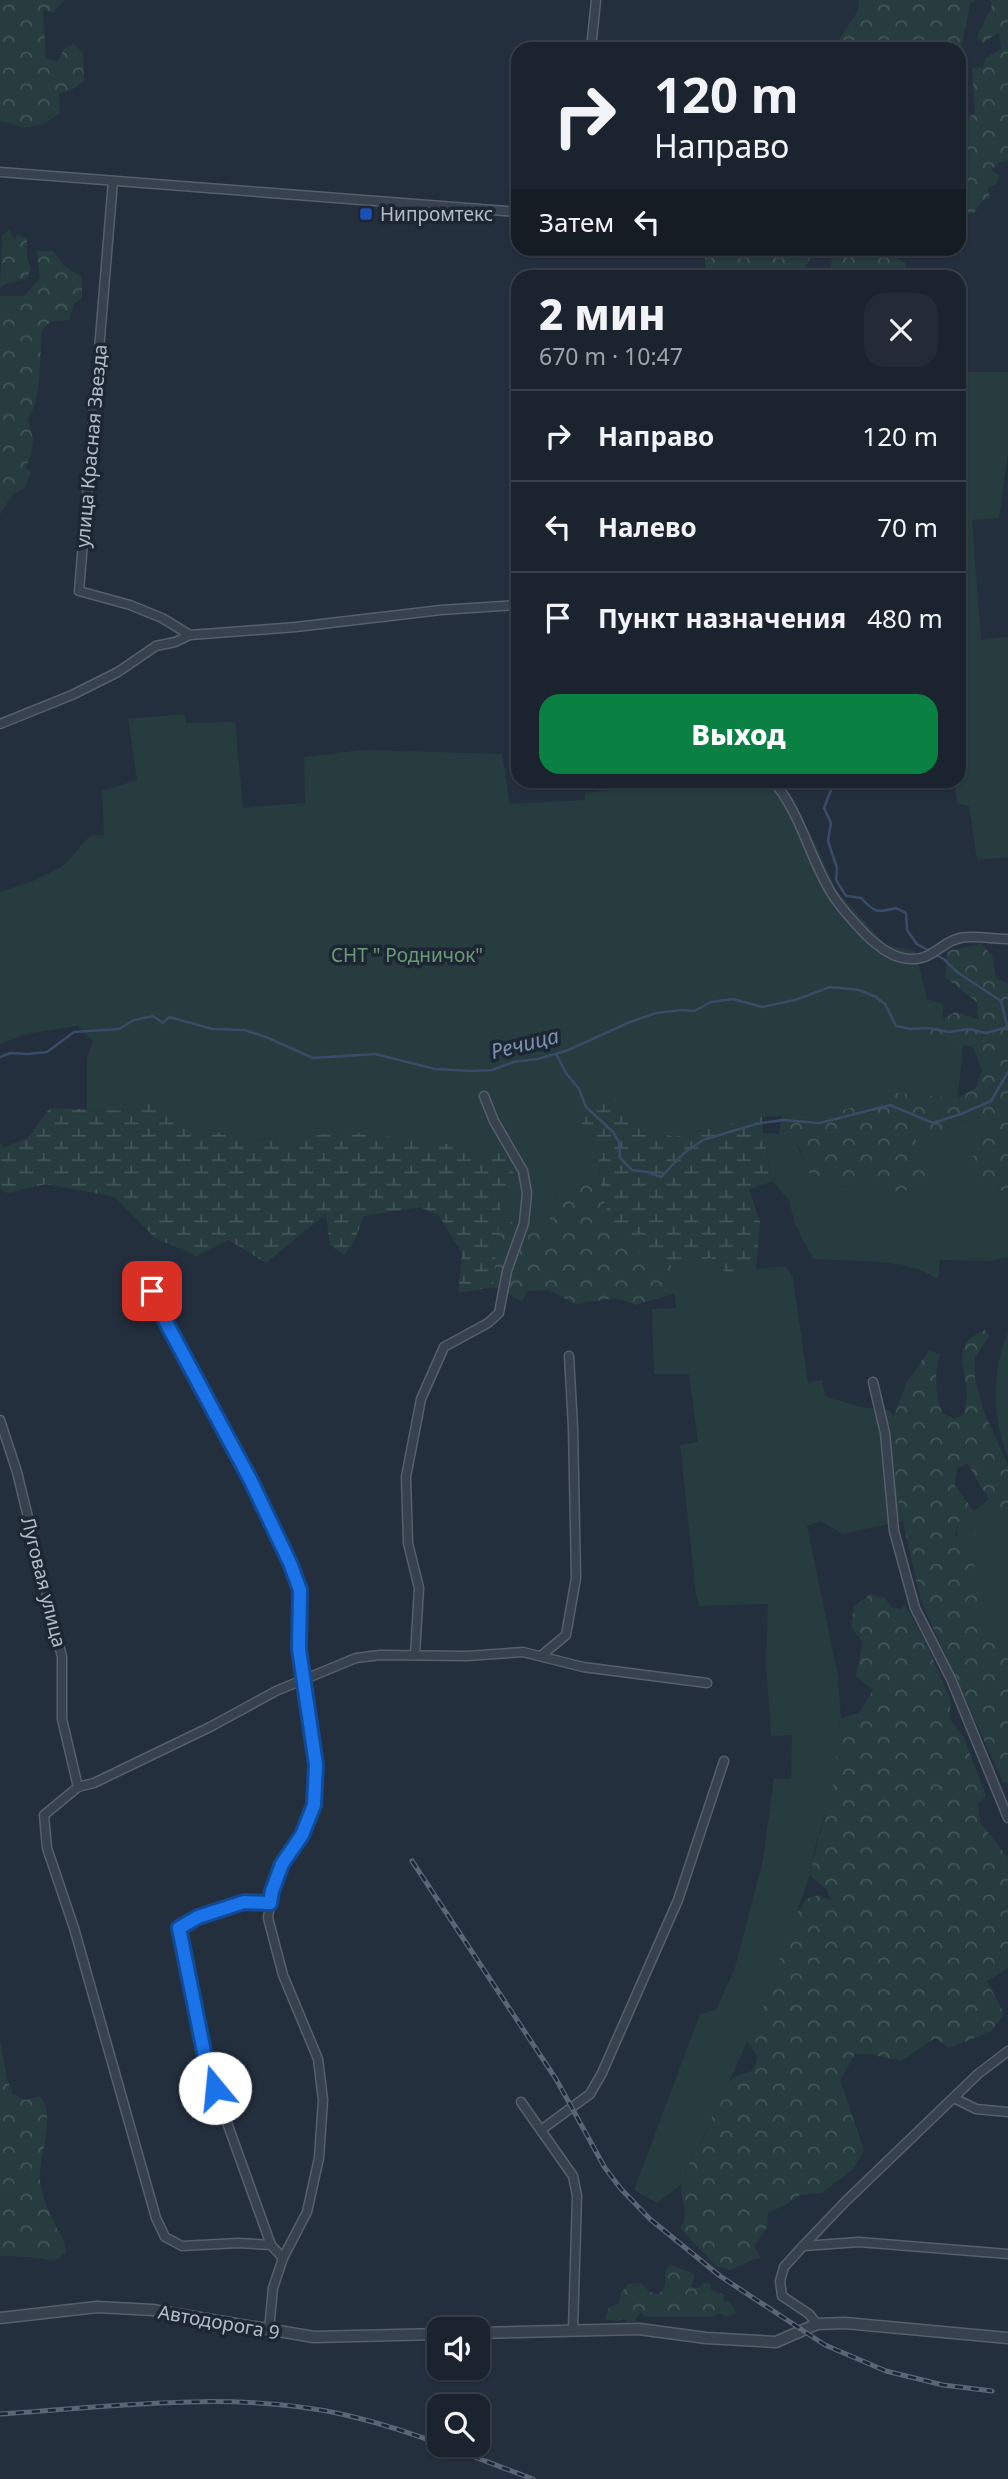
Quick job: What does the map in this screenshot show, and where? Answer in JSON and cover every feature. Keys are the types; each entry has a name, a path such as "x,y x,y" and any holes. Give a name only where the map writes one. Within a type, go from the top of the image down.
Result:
{"street":[{"path":"592,42 596,0"},
{"path":"0,172 511,211"},
{"name":"улица Красная Звезда","path":"113,181 79,591 130,605 162,618 190,635"},
{"path":"0,724 72,695 118,672 156,646 176,642 190,635 284,629 440,610 511,605"},
{"path":"778,788 796,817 832,894 877,946 895,957 913,959 932,955 960,938 1008,939"},
{"path":"415,1655 419,1588 408,1542 407,1477 421,1399 444,1347 488,1323 499,1313 507,1271 524,1223 527,1194 523,1171 494,1121 484,1096"},
{"path":"143,1270 160,1311 224,1427 290,1563 300,1590 299,1649 316,1765 314,1805 302,1835 282,1864 272,1891 268,1918 283,1975 318,2059 323,2100 319,2158 307,2212 283,2258 273,2288 269,2330"},
{"path":"541,1656 566,1635 576,1578 569,1356"},
{"path":"873,1382 885,1433 894,1531 915,1608 962,1704 1008,1818"},
{"name":"Луговая улица","path":"0,1420 17,1472 62,1657 62,1719 78,1787"},
{"path":"271,2245 238,2243 182,2246 165,2237 156,2218 74,1928 47,1848 44,1815 78,1787 94,1783 210,1727 275,1691 356,1658 380,1655 467,1656 523,1652 583,1667 707,1683"},
{"path":"541,2130 590,2094 602,2073 678,1900 724,1761"},
{"path":"270,1903 244,1902 198,1917 179,1928 207,2067 271,2245 283,2258"},
{"path":"817,2324 809,2314 782,2295 780,2281 784,2267 845,2202 978,2074 1008,2051"},
{"path":"954,2098 976,2109 1008,2112"},
{"path":"521,2102 573,2176 577,2196 573,2330"},
{"path":"803,2246 859,2242 1008,2254"},
{"name":"Автодорога 9","path":"0,2318 97,2306 153,2310 314,2337 427,2334"},
{"path":"490,2333 639,2329 776,2342 817,2324 845,2323 1008,2338"}],"green space":[{"path":"0,0 64,0 53,13 43,9 46,59 58,61 64,49 74,44 83,53 84,81 59,94 60,113 45,123 25,127 0,121"},
{"path":"859,0 976,0 970,4 962,42 838,42 858,11"},
{"path":"988,0 1008,0 1008,160 998,163 991,170 999,175 996,184 987,188 990,197 982,201 974,213 966,215 966,119 975,113 972,68 983,67 986,58 1001,49 999,33 982,43 977,36 992,2"},
{"path":"9,230 15,241 17,235 27,238 27,258 31,269 27,278 3,285 0,289 2,236"},
{"path":"37,251 53,251 64,266 82,277 82,298 74,304 69,320 51,321 42,330 39,380 35,404 28,420 33,438 31,456 25,467 31,472 25,488 13,494 0,514 0,296 24,296 40,278"},
{"path":"704,256 812,256 803,270 706,270"},
{"path":"832,256 898,256 897,259 906,263 906,267 896,270 831,270"},
{"path":"966,372 1008,372 1008,454 999,518 972,520 981,640 1008,637 1008,857 977,860 969,806 958,804 955,788 966,788"},
{"name":"СНТ \" Родничок\"","path":"184,714 186,723 235,722 243,808 305,803 304,757 362,750 502,754 510,804 585,800 585,793 621,788 786,788 836,890 886,945 915,951 927,999 944,1004 942,1020 919,1038 963,1045 958,1098 894,1093 834,1113 762,1117 674,1137 628,1123 578,1116 598,1151 601,1188 560,1179 547,1228 497,1219 502,1190 473,1156 453,1145 244,1140 194,1125 157,1099 135,1111 87,1109 87,1058 93,1041 77,1026 26,1034 0,1044 0,892 33,881 63,866 90,836 104,835 102,791 137,780 128,719"},
{"path":"981,944 992,955 996,978 1008,984 1008,1192 988,1185 975,1170 968,1156 982,1155 980,1117 915,1138 925,1165 927,1188 889,1192 871,1183 840,1187 809,1173 799,1147 779,1133 782,1116 834,1113 894,1093 958,1098 976,1088 982,1071 973,1047 919,1038 918,1019 942,1020 955,1012 978,1019 977,1002 945,977 947,951"},
{"path":"157,1099 194,1125 244,1140 290,1139 345,1131 453,1145 473,1156 501,1145 518,1183 502,1190 493,1287 458,1293 462,1253 439,1216 420,1207 364,1216 354,1242 344,1255 330,1245 326,1214 266,1263 229,1240 197,1256 155,1238 115,1197 46,1184 8,1193 0,1190 0,1143 4,1147 28,1138 50,1108 135,1111"},
{"path":"615,1099 628,1123 674,1137 762,1117 772,1181 749,1190 760,1221 756,1269 729,1276 711,1258 671,1265 648,1259 611,1229 601,1188 598,1151 577,1115"},
{"path":"981,1117 982,1155 969,1156 997,1191 1008,1192 1008,1257 991,1261 940,1260 938,1279 924,1272 894,1264 813,1259 795,1224 789,1200 772,1181 763,1133 789,1138 802,1155 809,1173 840,1187 871,1183 925,1165 915,1138"},
{"path":"560,1179 601,1188 611,1229 648,1259 671,1265 676,1293 636,1305 617,1298 575,1304 548,1290 527,1291 522,1301 493,1287 497,1219 547,1228"},
{"path":"711,1258 729,1276 756,1269 786,1266 793,1278 808,1383 822,1380 825,1396 861,1407 889,1410 894,1416 891,1447 902,1521 843,1534 821,1521 807,1526 838,1676 841,1719 836,1772 810,1875 761,2012 706,2132 685,2170 681,2185 657,2203 634,2190 700,2014 716,2010 735,1968 763,1860 774,1778 791,1779 792,1735 771,1736 766,1663 768,1604 699,1606 680,1445 698,1442 689,1374 654,1374 652,1309 676,1308 671,1265"},
{"path":"985,1330 989,1336 975,1358 975,1379 984,1412 1008,1465 1008,1520 1004,1521 968,1464 957,1468 955,1486 974,1511 983,1532 976,1535 963,1520 958,1522 955,1535 969,1556 985,1595 967,1608 980,1632 1008,1654 1008,1784 1003,1782 921,1601 895,1488 891,1447 894,1416 907,1382 929,1350 940,1354 936,1384 942,1413 955,1419 964,1414 967,1392 963,1349 967,1342"},
{"path":"1008,1332 1008,1458 996,1411 996,1379 1002,1347"},
{"path":"989,1499 1004,1521 1008,1520 1008,1654 983,1638 974,1627 965,1598 959,1563 958,1522 963,1520 976,1535 974,1511"},
{"path":"871,1594 885,1598 892,1608 901,1609 905,1605 926,1643 951,1701 949,1718 964,1738 986,1796 978,1804 980,1822 1008,1858 1008,1968 987,1981 1004,2014 990,2032 949,2048 935,2038 901,2061 869,2054 855,2054 840,2080 864,2150 853,2169 822,2193 800,2195 784,2206 768,2212 767,2227 754,2246 760,2257 730,2270 716,2266 680,2228 685,2216 682,2182 724,2088 733,2078 752,2071 758,2058 747,2041 761,2012 795,1915 807,1899 819,1895 831,1900 827,1890 810,1875 833,1786 841,1719 860,1712 873,1690 856,1676 863,1642 851,1627 854,1606"},
{"path":"0,2040 7,2079 13,2094 25,2100 39,2096 47,2112 40,2181 44,2199 66,2248 66,2252 53,2260 0,2256"},
{"path":"671,2265 695,2274 691,2287 710,2284 711,2290 725,2295 723,2303 729,2300 736,2313 726,2317 720,2313 711,2317 645,2317 640,2311 635,2321 605,2319 609,2308 619,2303 621,2293 628,2284 641,2283 650,2292 657,2294 663,2291 667,2267"}],"waterway":[{"name":"Речица","path":"832,788 824,808 831,823 828,841 837,868 836,880 846,896 861,898 876,910 896,908 906,913 907,930 917,944 945,960 957,972 1001,1001 1007,1026"},
{"name":"Речица","path":"0,1057 10,1053 47,1052 74,1032 119,1029 134,1020 153,1016 163,1023 169,1017 213,1029 244,1030 313,1058 375,1054 435,1069 492,1070 514,1062 566,1051 656,1013 694,1011 711,1002 733,999 762,1007 795,1000 830,987 859,990 876,997 885,1004 896,1026 949,1032 968,1029 986,1033 1008,1027"},
{"path":"556,1054 579,1089 586,1107 613,1132 619,1142 620,1158 632,1170 661,1177 684,1153 703,1140 756,1124 783,1120 820,1123 890,1105 933,1123 991,1101 1008,1072"}],"railway":[{"path":"412,1861 556,2079 605,2168 650,2219 720,2276 825,2345 886,2371 943,2385 992,2391"},
{"path":"0,2414 171,2402 257,2403 300,2407 390,2427 533,2479"}],"place":[{"name":"Нипромтекс","path":"366,214"}],"route":[{"path":"152,1291 160,1311 251,1481 300,1590 299,1649 316,1765 314,1805 302,1835 282,1864 270,1903 244,1902 198,1917 179,1928 207,2067 215,2088"}]}
